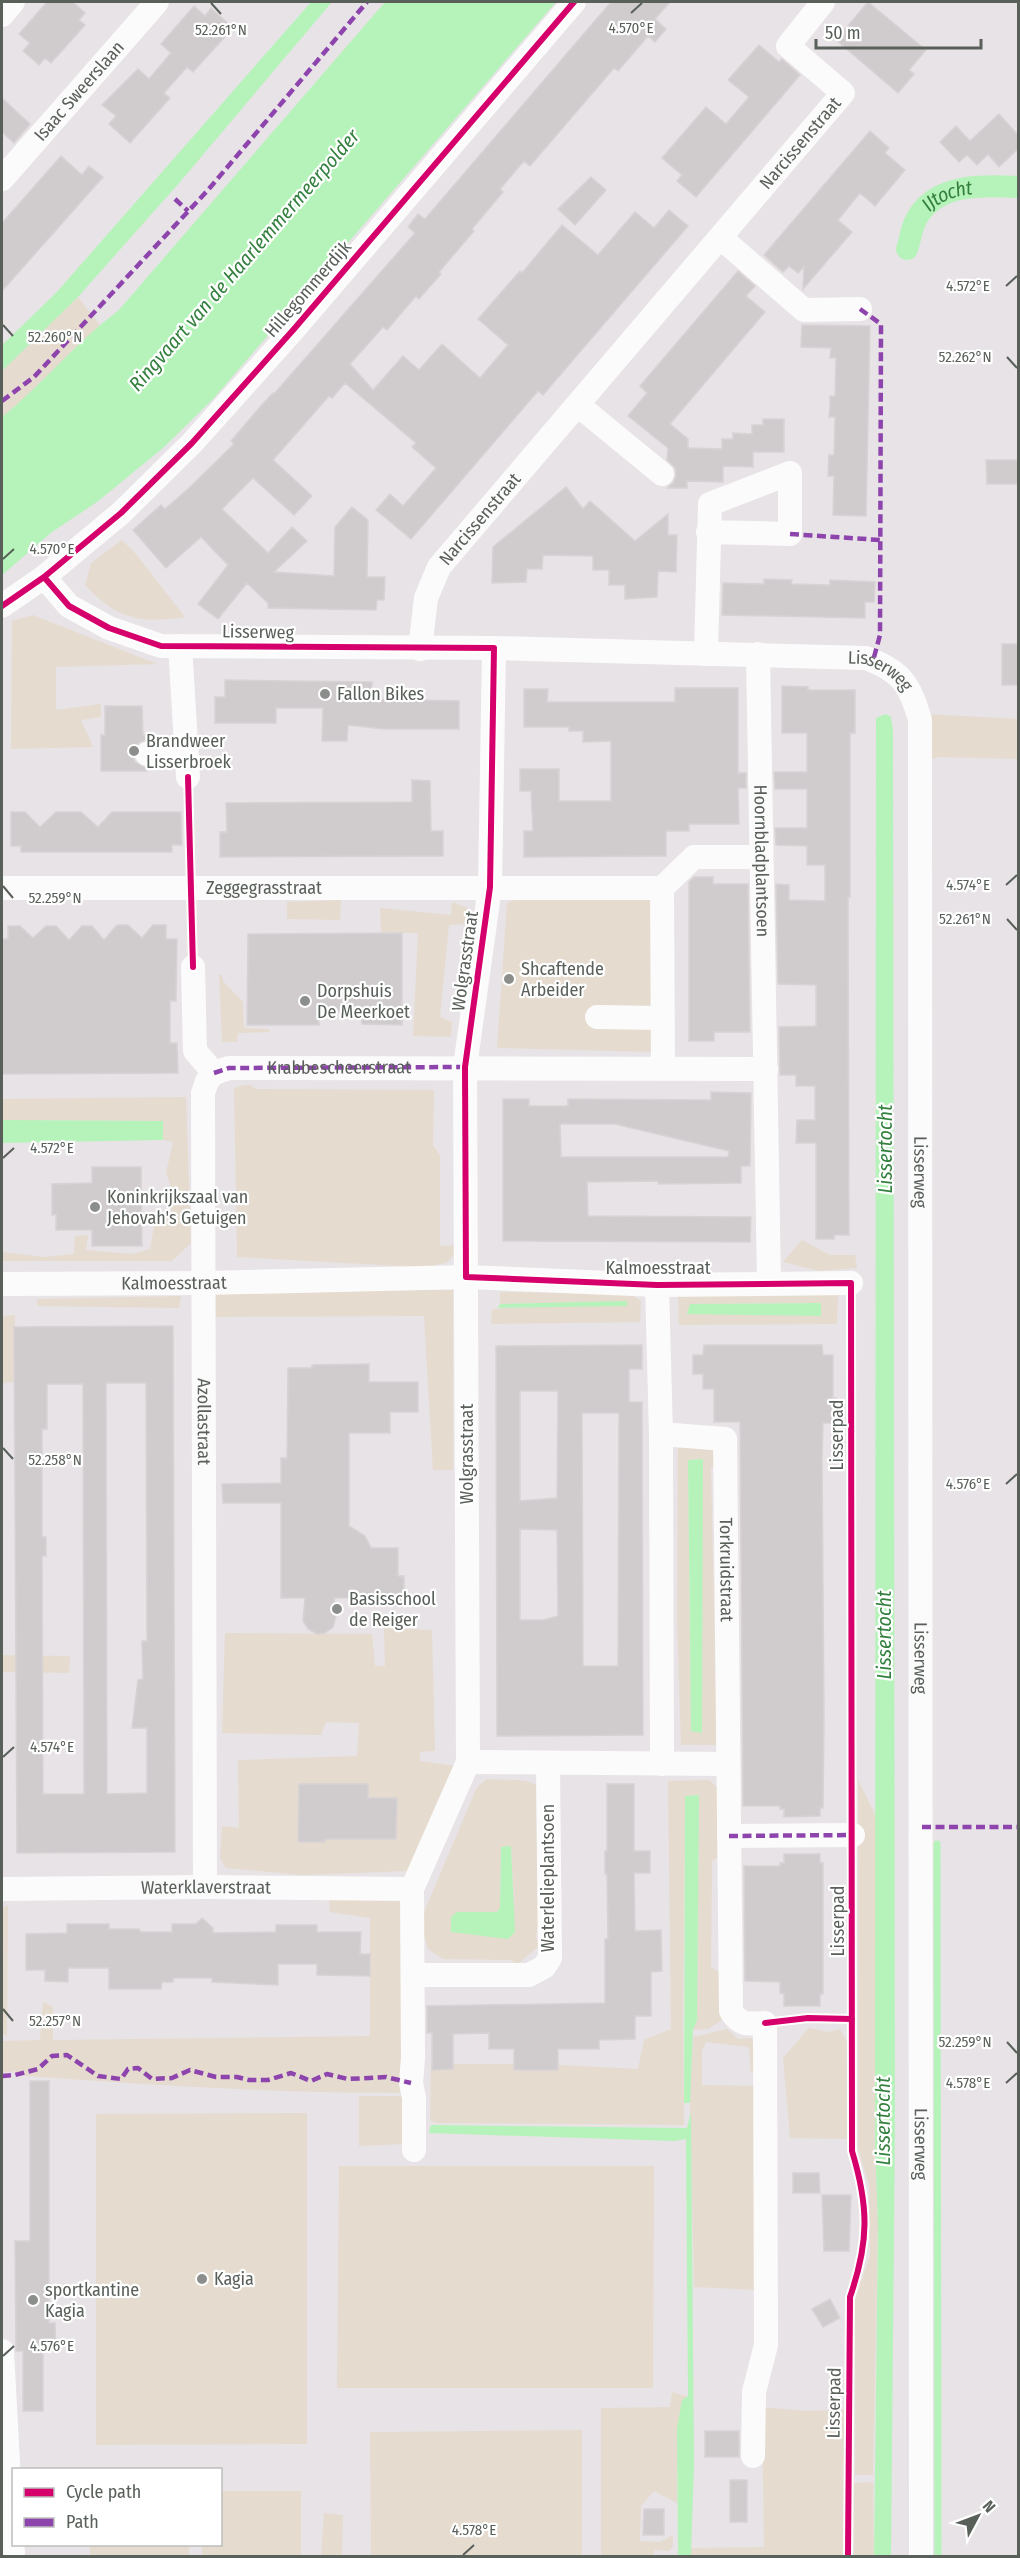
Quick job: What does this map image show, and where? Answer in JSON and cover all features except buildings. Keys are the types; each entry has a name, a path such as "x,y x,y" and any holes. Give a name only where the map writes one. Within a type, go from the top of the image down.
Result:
{"street":[{"path":"2,15 13,2"},
{"name":"Isaac Sweerslaan","path":"2,179 158,2"},
{"name":"Hillegommerdijk","path":"2,606 44,577 121,513 192,443 294,329 574,2"},
{"name":"Narcissenstraat","path":"420,649 426,598 439,567 843,93 788,46 823,2"},
{"path":"721,238 804,310 860,309"},
{"path":"578,405 662,474"},
{"path":"706,654 708,532"},
{"name":"Lisserweg","path":"44,577 69,606 109,628 161,646 494,648 866,658 885,665 904,680 913,695 920,720 921,2556"},
{"path":"147,754 187,765 180,646"},
{"name":"Wolgrasstraat","path":"412,1890 468,1762 465,1067 490,887 494,648"},
{"name":"Hoornbladplantsoen","path":"758,654 769,1282"},
{"name":"Hoornbladplantsoen","path":"662,888 694,857 748,857"},
{"path":"490,887 662,888 652,927 662,1018 663,1068"},
{"name":"Zeggegrasstraat","path":"2,888 490,887"},
{"path":"193,967 195,1051 214,1073"},
{"path":"597,1017 662,1018"},
{"path":"465,1067 766,1069"},
{"name":"Krabbescheerstraat","path":"214,1073 229,1068 465,1067"},
{"name":"Azollastraat","path":"205,1887 203,1093 207,1081 214,1073"},
{"name":"Kalmoesstraat","path":"2,1284 205,1283 466,1277 657,1285 850,1282"},
{"path":"657,1285 661,1434 662,1764"},
{"name":"Torkruidstraat","path":"661,1434 725,1439 731,2011 736,2019 746,2025 765,2023 766,2345 754,2392 753,2456"},
{"path":"468,1762 728,1764"},
{"name":"Waterlelieplantsoen","path":"412,1975 529,1975 544,1967 550,1958 548,1763"},
{"path":"729,1836 853,1835"},
{"name":"Waterklaverstraat","path":"2,1889 205,1887 412,1890"},
{"path":"412,1890 413,2058 411,2083 414,2098 414,2150"},
{"path":"2,2351 12,2537"}],"shaded area":[{"path":"78,297 100,325 28,396 2,417 2,371"},
{"path":"122,540 135,553 185,617 154,620 130,616 108,605 85,585 91,563"},
{"path":"33,615 157,664 56,667 56,710 101,704 101,717 81,720 93,747 11,749 12,621"},
{"path":"926,714 1018,719 1018,759 937,757 928,761"},
{"path":"525,896 654,896 654,1052 497,1048 507,903"},
{"path":"341,900 340,920 287,919 287,902"},
{"path":"452,902 467,908 465,924 449,925 440,1017 452,1022 451,1037 413,1036 418,933 381,933 380,908 451,915"},
{"path":"219,975 222,975 223,981 243,1002 244,1028 269,1029 270,1032 238,1033 237,1042 222,1042"},
{"path":"251,1085 255,1089 434,1090 433,1145 440,1155 440,1246 457,1245 450,1259 435,1265 435,1268 237,1257 234,1088"},
{"path":"186,1097 191,1243 172,1261 2,1261 2,1252 44,1257 74,1254 75,1236 88,1235 86,1250 132,1254 150,1249 154,1226 171,1213 172,1190 166,1173 173,1142 163,1140 163,1121 2,1120 2,1099"},
{"path":"802,1240 830,1255 855,1255 857,1268 820,1271 783,1262"},
{"path":"453,1290 453,1470 433,1470 424,1316 215,1317 215,1291"},
{"path":"500,1292 631,1294 641,1301 640,1322 491,1324 492,1309 627,1302 500,1304"},
{"path":"838,1292 837,1324 679,1325 678,1296","holes":["821,1303 821,1315 690,1304"]},
{"path":"181,1296 179,1308 37,1306 37,1299"},
{"path":"15,1315 15,1382 2,1383 2,1316"},
{"path":"678,1444 716,1446 719,1464 711,1468 717,1745 681,1745 677,1619","holes":["702,1459 702,1733 691,1731 688,1460"]},
{"path":"384,1628 432,1630 435,1751 420,1752 420,1761 456,1766 408,1871 302,1875 226,1868 220,1858 222,1826 239,1828 238,1760 357,1756 359,1723 326,1722 321,1735 222,1733 225,1633 372,1634 375,1666 385,1666"},
{"path":"3,1655 70,1656 69,1673 3,1672"},
{"path":"487,1779 519,1780 536,1785 538,1922 536,1938 541,1944 517,1965 511,1960 443,1959 428,1949 424,1935 424,1912 477,1787","holes":["511,1846 514,1899 508,1939 457,1913 497,1912 500,1908 501,1847"]},
{"path":"709,1780 721,1791 720,1856 712,1861 711,1967 719,1972 722,2020 708,2029 693,2030 697,2020 699,1795 685,1796 684,2125 436,2123 430,2120 431,2064 540,2064 638,2069 644,2040 671,2029 668,1781"},
{"path":"858,1780 876,1816 875,2146 878,2223 873,2475 855,2475 855,2301 870,2255 869,2186 858,2148"},
{"path":"402,1898 408,2093 212,2088 15,2075 16,2071 2,2073 2,2041 40,2040 43,2002 53,2007 53,2040 370,2036 370,1918 330,1912 329,1900"},
{"path":"8,1905 7,2036 3,2034 2,1908"},
{"path":"809,2028 828,2032 840,2029 848,2044 848,2139 790,2138 783,2058"},
{"path":"727,2029 738,2039 752,2038 758,2074 751,2072 749,2047 706,2042 702,2051 702,2085 759,2086 757,2290 694,2287 690,2103 693,2037"},
{"path":"359,2096 404,2096 406,2144 359,2146"},
{"name":"Kagia","path":"307,2113 307,2444 96,2445 96,2114"},
{"path":"339,2166 654,2166 653,2388 337,2388"},
{"path":"672,2392 688,2397 677,2428 677,2503 654,2491 641,2506 640,2541 660,2542 673,2535 673,2546 669,2551 655,2550 653,2556 601,2556 601,2408 670,2407"},
{"path":"762,2407 806,2411 844,2410 845,2556 691,2556 691,2548 764,2547"},
{"path":"582,2430 582,2556 371,2556 370,2432"},
{"path":"873,2482 874,2556 854,2556 854,2483"},
{"path":"222,2491 301,2491 301,2556 202,2556 202,2546 222,2546"},
{"path":"324,2513 343,2515 342,2556 321,2556"},
{"path":"90,2546 189,2546 189,2556 90,2556"}],"water":[{"path":"311,2 332,2 180,182 78,297 2,371 2,345 56,293"},
{"name":"Ringvaart van de Haarlemmermeerpolder","path":"385,2 556,2 213,399 163,448 97,502 52,532 2,575 2,417 118,311"},
{"name":"Lissertocht","path":"886,714 891,717 893,730 895,2125 891,2556 874,2556 878,2223 875,2146 876,718"},
{"path":"2,1120 163,1121 163,1140 2,1143"},
{"path":"627,1301 627,1306 498,1308 500,1304"},
{"path":"821,1303 821,1316 687,1314 690,1304"},
{"path":"703,1459 702,1733 691,1731 688,1460"},
{"path":"699,1795 697,2020 693,2030 690,2103 684,2103 685,1796"},
{"path":"511,1846 515,1932 508,1939 451,1932 451,1917 457,1912 497,1912 500,1908 501,1847"},
{"path":"691,2112 694,2464 691,2556 678,2556 677,2428 682,2400 688,2396 686,2139 675,2141 429,2133 431,2125 687,2128"}],"waterway":[{"name":"IJtocht","path":"907,249 912,228 923,209 946,193 974,187 1018,187"},
{"path":"937,1844 938,2556"}],"marked path":[{"path":"2,401 34,377 208,190 367,2"},
{"path":"175,199 188,211"},
{"path":"860,309 881,324 880,635 873,661"},
{"path":"790,534 880,540"},
{"path":"214,1073 229,1068 465,1067"},
{"path":"922,1827 1018,1827"},
{"path":"729,1836 853,1835"},
{"path":"2,2076 38,2069 52,2056 67,2055 98,2076 121,2079 128,2069 138,2068 152,2079 172,2078 190,2070 216,2077 237,2077 249,2080 268,2080 291,2073 311,2081 327,2074 348,2079 386,2077 411,2083"}],"cycle path":[{"path":"2,606 44,577 121,513 192,443 294,329 574,2"},
{"name":"Lisserpad","path":"44,577 69,606 109,628 161,646 494,648 490,887 465,1067 466,1277 657,1285 851,1283 852,2151 862,2190 864,2224 861,2259 850,2297 848,2556"},
{"path":"188,777 193,967"},
{"path":"765,2023 808,2018 852,2019"}],"place":[{"name":"Fallon Bikes","path":"325,694"},
{"name":"Brandweer Lisserbroek","path":"134,751"},
{"name":"Shcaftende Arbeider","path":"509,979"},
{"name":"Dorpshuis De Meerkoet","path":"305,1001"},
{"name":"Koninkrijkszaal van Jehovah's Getuigen","path":"95,1207"},
{"name":"Basisschool de Reiger","path":"337,1609"},
{"name":"Kagia","path":"202,2279"},
{"name":"sportkantine Kagia","path":"33,2300"}]}
